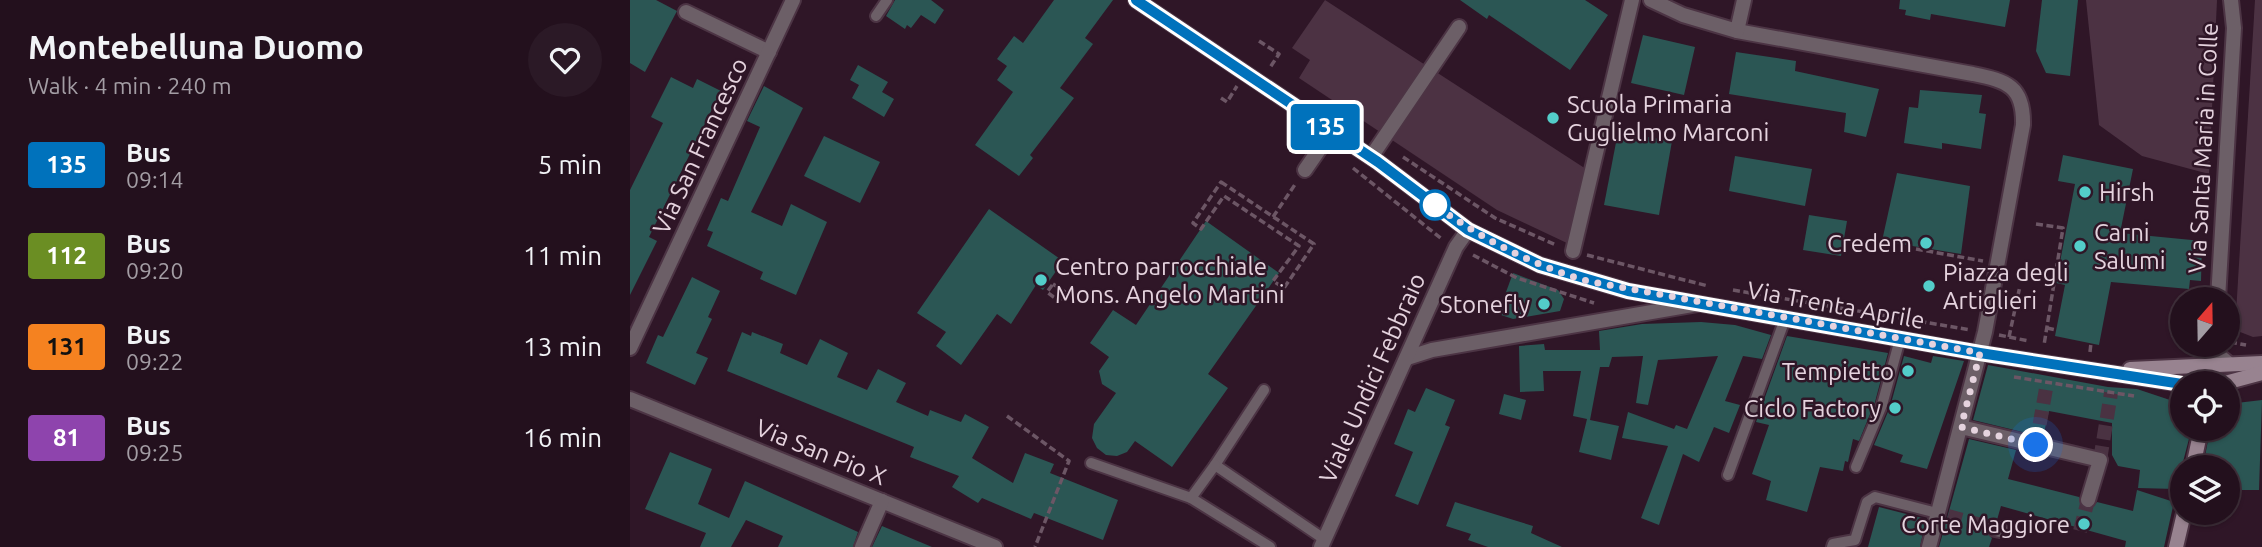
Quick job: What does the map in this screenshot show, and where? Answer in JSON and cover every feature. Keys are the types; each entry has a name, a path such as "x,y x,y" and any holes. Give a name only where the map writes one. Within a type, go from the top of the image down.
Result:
{"main road":[{"name":"Via Trenta Aprile","path":"1136,0 1371,158 1468,230 1526,259 1573,277 1698,304 1980,353 2170,382"},
{"name":"Via Trenta Aprile","path":"2090,370 2262,363"},
{"path":"2240,379 2262,373"},
{"path":"2176,547 2179,525"}],"street":[{"name":"Via San Francesco","path":"630,348 793,0"},
{"path":"1573,251 1632,0"},
{"path":"1651,0 1683,15 1737,31 1999,79 2018,92 2023,108 2023,125 1985,332 1941,517 1929,547"},
{"path":"1737,31 1744,0"},
{"name":"Via Santa Maria in Colle","path":"2219,287 2233,39 2231,0"},
{"path":"685,12 769,52"},
{"path":"1371,158 1459,27"},
{"path":"1306,170 1332,131"},
{"name":"Viale Undici Febbraio","path":"1323,543 1456,247 1468,230"},
{"name":"Via Trenta Aprile","path":"1407,358 1432,350 1698,304"},
{"path":"2221,357 2229,364"},
{"name":"Via San Pio X","path":"630,399 995,547"},
{"path":"1961,427 2100,460 2088,500"},
{"path":"862,547 882,501"}],"lane":[{"path":"876,16 887,0"},
{"path":"1728,475 1785,319"},
{"path":"1856,467 1882,405 1900,339"},
{"path":"1191,498 1264,390"},
{"path":"1091,463 1191,498 1270,547"},
{"path":"1215,465 1323,543"},
{"path":"1832,547 1833,544 1855,540 1867,502 1875,497 1941,517"}],"path":[{"path":"1259,41 1279,54 1269,69"},
{"path":"1221,98 1227,102 1237,86"},
{"path":"1273,217 1306,170"},
{"path":"1221,181 1273,217 1314,244 1284,288 1273,281 1299,246 1224,196 1201,229 1193,223 1221,181"},
{"path":"2036,224 2063,228 2044,345"},
{"path":"1916,249 1989,262"},
{"path":"1573,251 1716,288"},
{"path":"1053,284 1065,292 1059,301 1047,292 1053,284"},
{"path":"2010,337 2020,286"},
{"path":"1728,289 1985,332 2057,347"},
{"path":"2048,328 2056,330"},
{"path":"2090,352 2091,343"},
{"path":"2240,343 2255,345"},
{"path":"2082,351 2101,353"},
{"path":"1007,416 1069,461 1035,547"}],"shaded area":[{"path":"1325,0 1586,169 1569,244 1497,210 1299,78 1310,60 1292,48"},
{"path":"2086,0 2217,0 2209,174 2142,156 2099,125"},
{"path":"2255,0 2262,0 2262,336 2253,337 2240,332 2240,287 2238,287"}],"building":[{"path":"630,0 656,0 677,11 645,72 630,63"},
{"path":"895,0 931,0 944,10 935,24 921,15 911,28 907,25 905,29 886,16"},
{"path":"1054,0 1113,0 1085,38 1093,44 1060,88 1074,98 1030,155 1033,158 1019,176 975,145 1013,92 997,80 1007,66 997,59 1014,36 1023,43"},
{"path":"1460,0 1585,0 1608,15 1570,70 1489,15 1487,19"},
{"path":"1900,0 2010,0 2005,27 1931,14 1930,20 1905,15 1906,10 1899,9"},
{"path":"2042,0 2078,0 2070,76 2046,73 2036,51"},
{"path":"1643,35 1695,47 1684,95 1631,83"},
{"path":"1736,52 1796,61 1795,71 1879,89 1866,137 1844,132 1846,113 1729,94"},
{"path":"858,65 888,82 882,92 894,99 884,117 852,98 859,85 850,80"},
{"path":"671,77 693,88 697,79 721,91 649,237 657,241 630,295 630,190 663,123 651,117"},
{"path":"764,86 803,108 751,212 782,226 791,204 827,222 796,295 760,279 763,272 707,246 713,232 707,230 721,198 728,201 760,127 747,121"},
{"path":"1920,90 1982,95 1979,113 1986,114 1981,149 1942,143 1942,149 1904,143 1909,107 1918,108"},
{"path":"1618,132 1672,141 1659,215 1604,205"},
{"path":"824,136 880,162 860,203 804,176"},
{"path":"2063,155 2133,169 2120,233 2202,241 2201,281 2190,280 2189,287 2170,287 2111,282 2099,345 2055,336 2065,285 2056,283 2075,184 2058,181"},
{"path":"1735,156 1812,169 1805,206 1729,191"},
{"path":"1897,173 1970,186 1961,254 1882,241"},
{"path":"989,209 1063,261 1043,290 1036,285 1011,324 997,314 961,365 936,346 946,332 917,313"},
{"path":"1809,215 1847,221 1841,256 1803,250"},
{"path":"1206,221 1279,273 1208,374 1228,388 1172,467 1135,441 1127,452 1117,456 1106,455 1097,448 1092,438 1094,424 1116,393 1102,384 1099,371 1109,357 1090,343 1113,310 1136,325"},
{"path":"1513,273 1558,290 1564,299 1560,311 1513,319 1498,314"},
{"path":"692,277 720,291 708,317 712,319 696,353 708,358 695,385 646,363 658,335 663,337"},
{"path":"1701,322 1735,325 1771,335 1762,359 1743,356 1725,401 1740,405 1729,433 1714,427 1699,462 1683,454 1659,525 1641,518 1668,446 1622,438 1628,412 1674,429 1676,425 1687,429 1718,356 1658,360 1648,405 1636,403 1643,356 1612,357 1609,367 1600,367 1590,420 1619,426 1611,460 1579,452 1587,419 1573,416 1581,371 1543,371 1544,391 1520,392 1519,346 1544,344 1545,350 1600,350 1599,331 1642,324"},
{"path":"742,332 751,336 752,332 783,344 780,353 807,365 820,339 848,353 837,377 867,390 878,369 906,383 896,402 928,416 930,410 961,422 965,414 989,427 972,458 1013,483 1025,453 1054,464 1050,473 1118,500 1103,540 1034,513 1031,519 982,498 978,503 952,487 959,476 910,457 914,447 727,371"},
{"path":"1787,336 1888,353 1875,402 1859,441 1853,439 1843,471 1820,467 1807,512 1766,500 1771,481 1752,474 1769,425 1756,422"},
{"path":"1904,356 1931,363 1933,356 1964,361 1927,469 1900,462 1903,455 1874,445 1890,407"},
{"path":"1988,365 2108,387 2137,389 2170,400 2170,441 2188,441 2185,455 2170,455 2170,489 2138,488 2140,470 2118,466 2112,455 2112,423 2049,411 2043,437 1973,420"},
{"path":"1426,388 1455,400 1445,425 1450,427 1418,505 1395,496 1413,452 1394,444 1408,409 1415,412"},
{"path":"1504,394 1526,400 1521,420 1499,414"},
{"path":"2262,400 2259,490 2240,490 2240,455 2205,455 2208,441 2240,441 2240,403"},
{"path":"1969,439 2016,450 2008,479 2079,497 2085,509 2091,509 2097,502 2133,511 2137,490 2170,501 2170,520 2164,547 2125,547 2126,541 2001,506 1997,520 1991,520 1986,526 1986,533 1992,538 1989,547 1939,547"},
{"path":"670,452 712,469 698,504 729,518 745,481 858,532 853,547 778,547 783,536 746,520 731,547 700,547 706,533 645,509"},
{"path":"1455,502 1533,526 1531,533 1562,547 1488,547 1468,540 1471,534 1446,526"},
{"path":"1879,507 1926,519 1920,547 1868,547"},
{"path":"882,526 932,547 872,547"}],"tunnel":[{"path":"2036,445 2047,383"},
{"path":"2100,460 2111,393"},
{"path":"2080,531 2088,500"},
{"path":"1948,516 1995,529"}],"bus line":[{"name":"135","path":"1136,0 1378,162 1468,230 1540,265 1628,291 1980,353 2170,381"}],"place":[{"name":"Scuola Primaria Guglielmo Marconi","path":"1553,118"},
{"name":"Hirsh","path":"2085,192"},
{"name":"Credem","path":"1926,243"},
{"name":"Carni Salumi","path":"2080,246"},
{"name":"Centro parrocchiale Mons. Angelo Martini","path":"1041,280"},
{"name":"Piazza degli Artiglieri","path":"1929,286"},
{"name":"Stonefly","path":"1544,304"},
{"name":"Tempietto","path":"1908,371"},
{"name":"Ciclo Factory","path":"1895,408"},
{"name":"Corte Maggiore","path":"2084,524"}],"route":[{"path":"1435,205 1432,203 1468,230 1496,245 1540,265 1587,281 1628,291 1980,353 1961,427 2036,445"}]}
